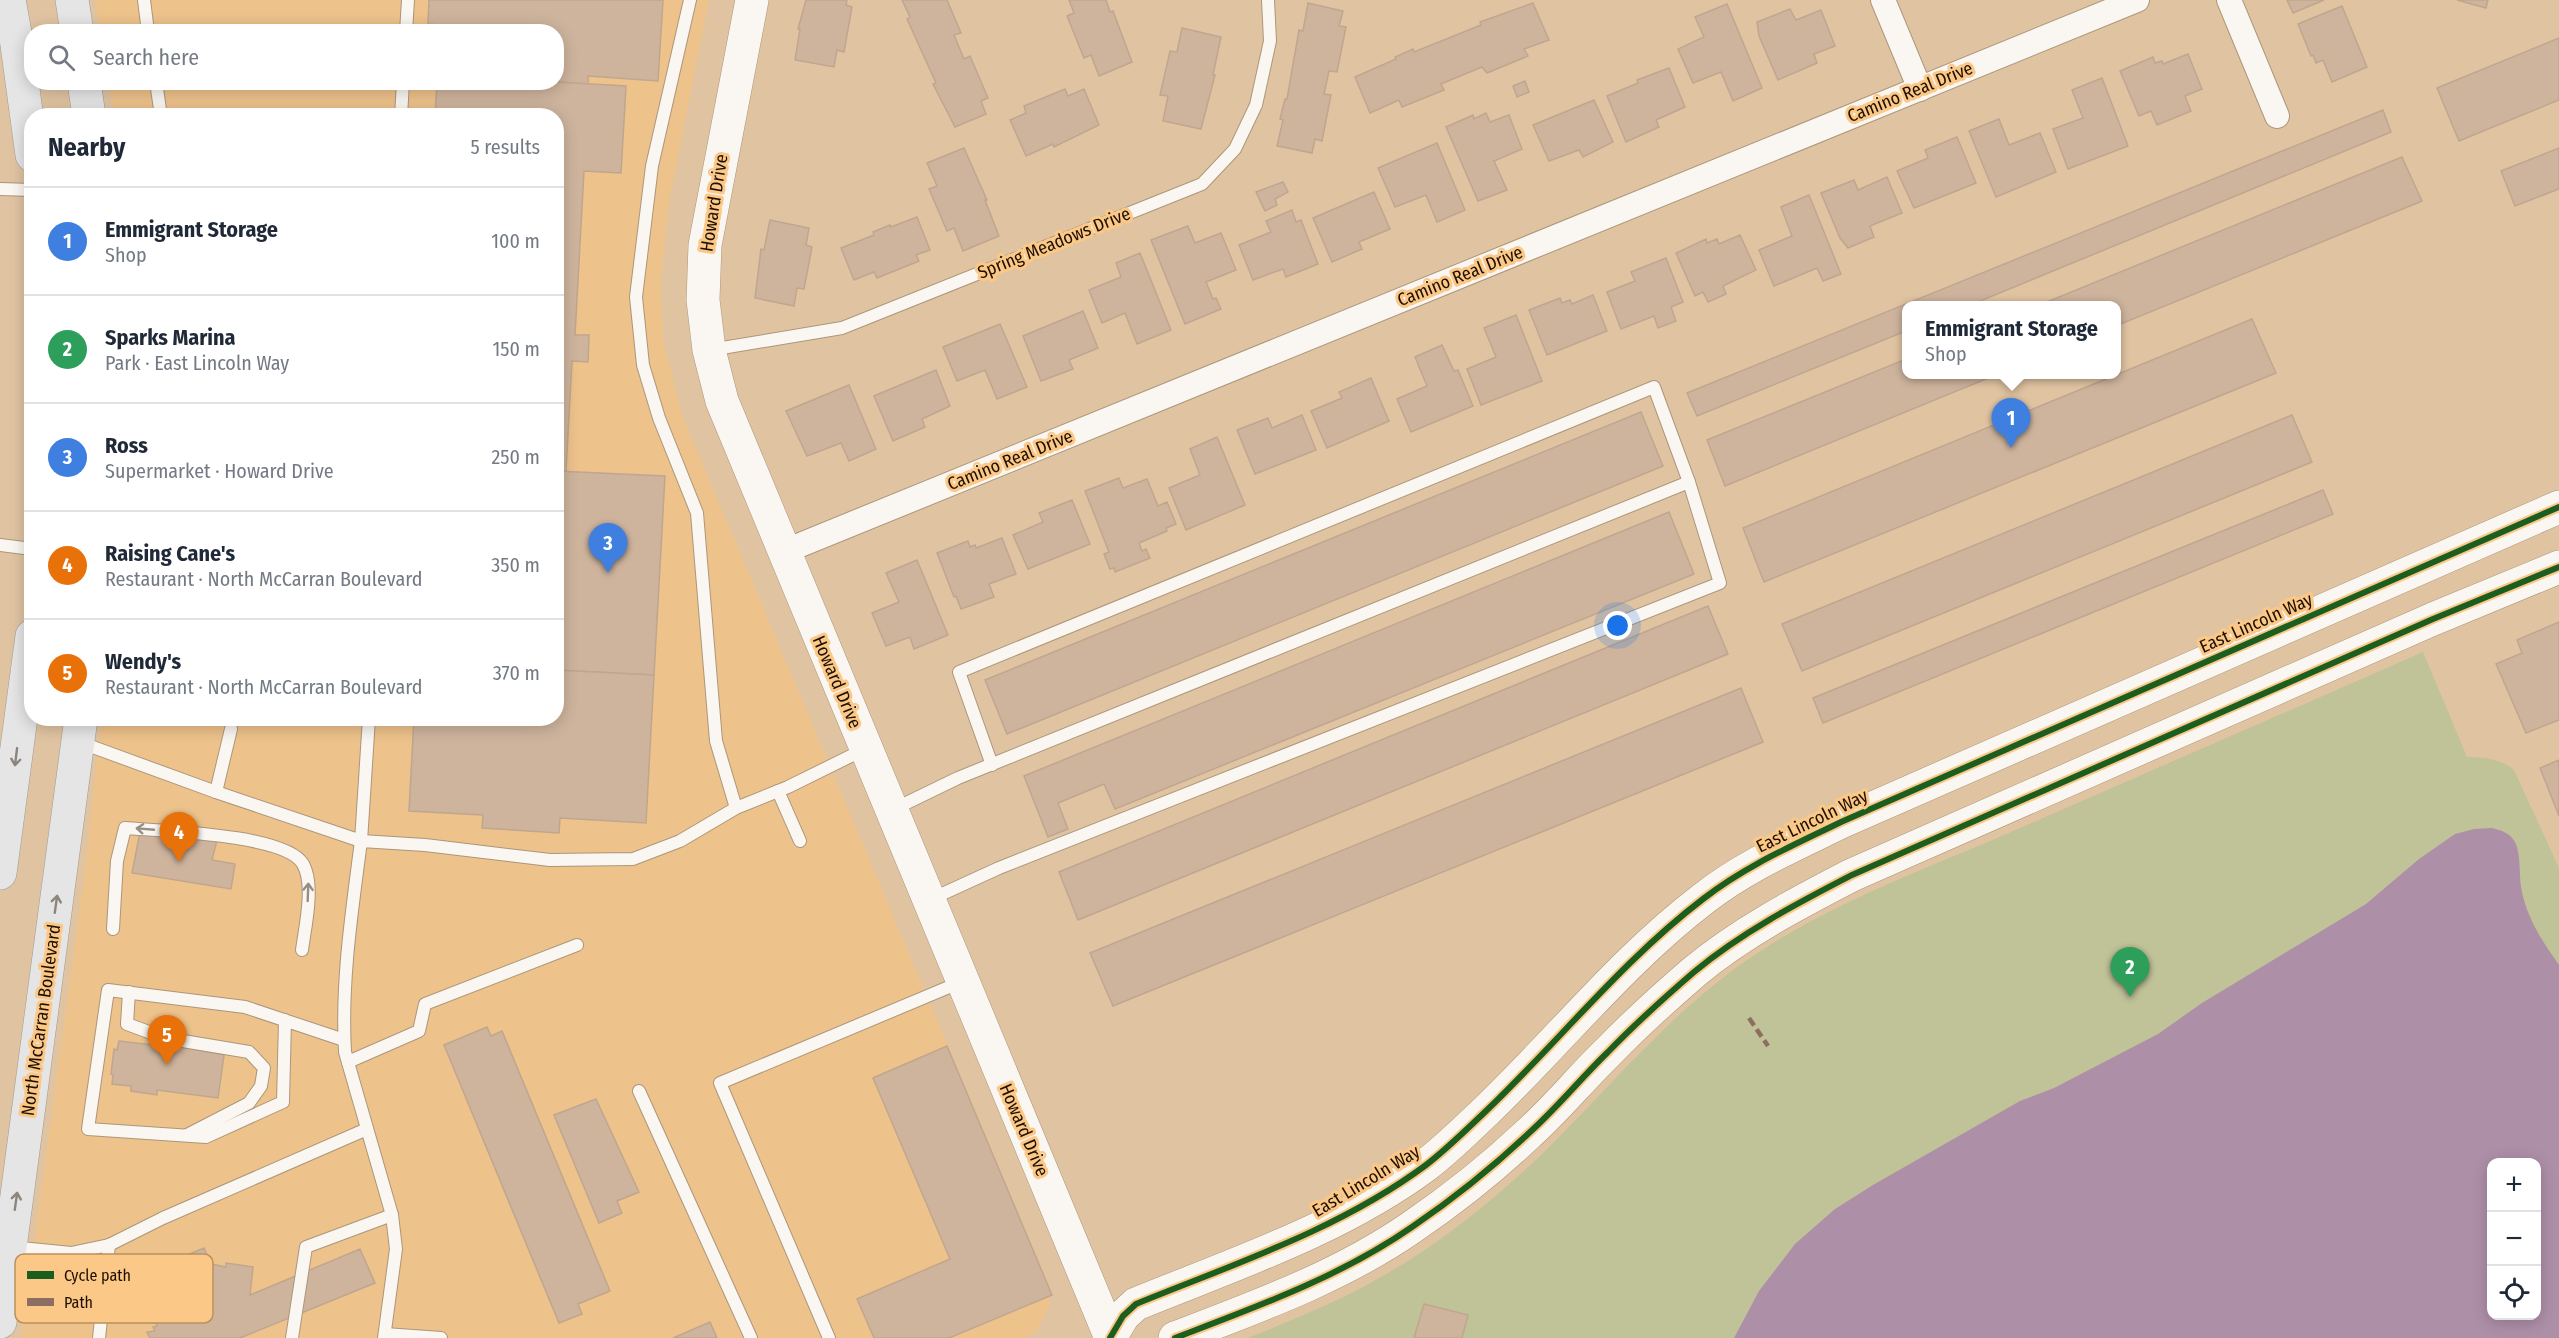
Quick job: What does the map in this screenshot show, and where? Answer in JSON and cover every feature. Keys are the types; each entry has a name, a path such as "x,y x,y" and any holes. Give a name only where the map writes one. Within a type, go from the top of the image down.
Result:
{"main road":[{"path":"9,0 26,108"},
{"path":"72,0 76,24"},
{"path":"85,90 88,108"},
{"path":"0,873 24,695"},
{"name":"North McCarran Boulevard","path":"0,1322 80,730"}],"street":[{"name":"Howard Drive","path":"752,0 705,245 704,300 709,350 722,402 1111,1338"},
{"path":"1883,0 1920,89"},
{"name":"Camino Real Drive","path":"783,552 2137,0"},
{"path":"2229,0 2277,116"},
{"name":"East Lincoln Way","path":"1111,1338 1123,1316 1136,1304 1304,1234 1370,1200 1426,1165 1507,1092 1662,933 1704,897 1768,858 1842,822 2559,507"},
{"path":"1175,1338 1272,1301 1322,1278 1363,1257 1412,1227 1530,1133 1609,1050 1697,970 1785,910 1852,874 2559,567"}],"lane":[{"path":"144,0 147,24"},
{"path":"406,24 408,0"},
{"path":"690,0 652,166 636,297 643,365 659,418 697,513 716,741 736,808"},
{"name":"Spring Meadows Drive","path":"709,350 842,328 1202,184 1235,149 1256,105 1270,41 1268,0"},
{"path":"157,90 160,108"},
{"path":"401,108 403,90"},
{"path":"0,189 24,190"},
{"path":"928,900 1010,864 1720,583 1689,482 1654,387 960,672 992,765"},
{"path":"891,810 992,765 1689,482"},
{"path":"0,545 24,548"},
{"path":"368,726 361,841 346,956 342,1024 348,1062 392,1215 396,1249 384,1336 441,1338"},
{"path":"216,792 231,729"},
{"path":"80,730 216,792 361,841 425,845 550,860 633,859 680,841 736,808 778,791 866,749"},
{"path":"778,791 800,841"},
{"path":"113,929 117,861 125,828 229,837 283,848 303,863 309,886 302,950"},
{"path":"348,1062 419,1030 425,1004 577,945"},
{"path":"829,1338 720,1083 962,981"},
{"path":"285,1020 283,1102 206,1137 88,1129 108,990 245,1007 285,1020 344,1040"},
{"path":"129,992 127,1024 165,1038 249,1052 264,1068 261,1086 249,1103 186,1136"},
{"path":"639,1091 751,1338"},
{"path":"10,1247 71,1253 109,1245 164,1218 367,1130"},
{"path":"292,1338 306,1247 392,1215"},
{"path":"108,1254 109,1245"},
{"path":"99,1338 101,1323"}],"shaded area":[{"path":"95,0 709,0 670,197 660,286 664,343 682,415 1050,1288 1049,1307 1036,1332 1023,1338 21,1338 23,1323 213,1323 213,1254 32,1254 87,854 100,726 564,726 564,108 112,108 110,90 564,90 564,24 99,24"},
{"path":"2492,828 2508,834 2513,839 2519,858 2523,898 2541,938 2559,965 2559,1338 1734,1338 1759,1291 1795,1244 1835,1209 2020,1101 2054,1088 2158,1034 2202,1003 2366,904 2419,859 2455,834 2474,829"}],"green space":[{"path":"2423,652 2467,757 2498,761 2514,770 2559,868 2559,1338 1248,1338 1328,1304 1374,1281 1442,1238 1505,1188 1544,1152 1671,1022 1726,975 1756,954 1848,902"}],"building":[{"path":"429,0 663,0 658,81 588,76 588,84 564,82 564,24 428,24"},
{"path":"806,0 847,0 846,5 852,7 844,52 837,50 834,67 795,60 800,29 798,29"},
{"path":"902,0 947,0 961,33 954,35 964,59 970,56 988,98 981,101 986,114 955,127 933,84 936,83 907,19 910,17"},
{"path":"1069,0 1106,0 1110,12 1113,11 1132,62 1099,76 1091,55 1084,58 1067,16 1074,13"},
{"path":"2287,0 2324,0 2293,13"},
{"path":"2457,0 2488,0 2486,8"},
{"path":"1308,3 1343,11 1339,26 1346,27 1337,72 1329,71 1324,94 1331,95 1322,141 1315,139 1312,153 1277,146 1283,120 1280,119 1285,99 1287,99 1299,30 1303,31"},
{"path":"1533,3 1549,40 1524,49 1528,56 1487,73 1482,67 1441,84 1444,90 1402,107 1399,100 1370,113 1355,77 1413,49 1414,52 1481,25 1480,22"},
{"path":"1727,4 1762,88 1733,101 1721,72 1693,83 1678,49 1704,37 1695,17"},
{"path":"2342,6 2367,67 2332,82 2323,60 2316,63 2313,55 2311,56 2298,24"},
{"path":"1790,9 1796,20 1821,10 1835,46 1814,54 1817,63 1778,80 1759,36 1757,22"},
{"path":"1182,28 1221,37 1213,75 1215,75 1201,129 1163,121 1168,96 1160,95 1170,51 1177,52"},
{"path":"2559,38 2559,100 2459,141 2437,88"},
{"path":"2188,54 2202,89 2185,96 2191,111 2157,125 2151,111 2139,116 2120,71 2153,57 2155,63 2162,61 2163,64"},
{"path":"1669,68 1685,107 1656,120 1659,127 1626,142 1607,96 1638,83 1637,80"},
{"path":"2102,78 2128,146 2068,169 2053,129 2083,118 2072,90"},
{"path":"1525,81 1529,92 1517,97 1513,86"},
{"path":"564,82 626,86 621,173 584,171 575,335 589,335 588,362 572,361 566,471 564,471 564,108 435,108 437,90 564,90"},
{"path":"1065,89 1068,96 1084,89 1099,125 1054,147 1053,144 1026,156 1010,120 1026,113 1024,106"},
{"path":"1594,100 1613,142 1583,157 1579,150 1549,161 1533,125"},
{"path":"2383,110 2391,132 1980,301 1913,301"},
{"path":"1486,113 1490,122 1509,115 1522,149 1494,161 1507,190 1478,201 1446,127 1473,115 1474,119"},
{"path":"1999,119 2009,145 2040,133 2056,172 1996,197 1969,131"},
{"path":"1957,137 1976,183 1914,208 1897,171 1928,158 1925,150"},
{"path":"1437,143 1465,210 1437,222 1426,195 1395,207 1378,168"},
{"path":"964,148 987,200 985,200 999,236 963,251 954,228 947,231 929,189 937,186 927,163"},
{"path":"2559,148 2559,189 2515,206 2501,171"},
{"path":"2402,157 2422,201 2121,324 2121,301 2049,301"},
{"path":"1887,177 1902,213 1870,226 1874,237 1848,248 1840,238 1821,193 1854,180 1858,190"},
{"path":"1283,182 1288,192 1275,199 1277,205 1265,211 1256,192"},
{"path":"1374,192 1390,229 1359,242 1362,249 1332,262 1313,218"},
{"path":"1809,195 1841,274 1823,281 1817,268 1774,286 1759,250 1792,236 1781,207"},
{"path":"1292,210 1296,222 1301,220 1318,264 1286,277 1283,269 1253,280 1239,245 1271,232 1266,221"},
{"path":"917,217 930,250 916,255 919,261 877,278 874,272 854,280 841,248 874,235 873,232 890,225 891,227"},
{"path":"770,220 809,228 806,245 812,247 804,289 797,288 794,306 755,298 761,249 764,250"},
{"path":"1188,226 1195,243 1221,233 1236,270 1206,282 1213,299 1216,298 1221,309 1185,324 1151,240"},
{"path":"1740,235 1756,270 1723,286 1726,294 1708,302 1703,292 1695,296 1676,253 1706,239 1707,243 1717,239 1719,244"},
{"path":"1140,253 1171,330 1137,344 1125,313 1102,323 1089,290 1121,277 1116,263"},
{"path":"1666,258 1683,302 1671,307 1676,321 1658,328 1654,316 1621,329 1607,292 1635,281 1631,272"},
{"path":"1593,295 1607,331 1547,355 1529,310 1560,298 1562,303 1570,300 1572,304"},
{"path":"1902,306 1902,333 1697,416 1687,393"},
{"path":"1083,311 1098,348 1069,360 1073,369 1041,381 1023,336"},
{"path":"1516,315 1542,381 1481,405 1467,369 1496,357 1484,328"},
{"path":"2252,319 2276,373 1764,582 1743,528 2106,379 2121,379 2121,373"},
{"path":"1000,324 1027,387 997,399 985,370 957,381 943,347"},
{"path":"1442,345 1454,371 1458,370 1473,406 1411,432 1397,399 1427,386 1415,357"},
{"path":"1902,361 1902,379 1986,379 1725,486 1707,440"},
{"path":"936,370 950,406 922,419 925,427 893,441 874,396"},
{"path":"1371,378 1389,421 1327,448 1311,411 1342,398 1339,392"},
{"path":"849,385 876,449 849,461 841,443 807,456 786,411"},
{"path":"1641,412 1663,466 1007,734 985,680"},
{"path":"1302,415 1316,450 1255,474 1237,430 1268,418 1272,428"},
{"path":"2292,415 2312,462 1802,671 1782,624"},
{"path":"1217,437 1245,505 1186,530 1169,488 1200,475 1190,449"},
{"path":"564,471 665,476 654,675 564,670"},
{"path":"1119,478 1123,488 1147,479 1158,506 1167,502 1176,524 1166,528 1167,531 1139,543 1142,551 1146,549 1150,558 1115,572 1114,568 1110,569 1104,554 1109,552 1085,491"},
{"path":"2323,490 2333,514 1823,723 1813,698"},
{"path":"1072,500 1090,544 1028,569 1013,535 1043,522 1039,513"},
{"path":"1669,512 1694,574 1115,809 1104,784 1058,803 1068,829 1048,837 1024,776"},
{"path":"1002,538 1016,574 989,584 994,597 961,609 937,553 968,541 970,547 975,545 976,548"},
{"path":"917,560 948,635 914,649 910,637 886,646 872,613 899,602 886,573"},
{"path":"1708,606 1728,654 1078,920 1059,872"},
{"path":"2559,622 2559,720 2526,733 2496,664 2522,653 2517,640"},
{"path":"564,670 654,675 646,823 560,818 559,833 482,828 483,815 409,811 414,726 564,726"},
{"path":"1741,688 1763,742 1113,1006 1090,953"},
{"path":"2559,760 2559,816 2540,768"},
{"path":"140,832 217,840 212,860 235,864 231,889 132,873"},
{"path":"487,1027 491,1036 502,1031 610,1291 578,1304 582,1314 559,1323 444,1045"},
{"path":"119,1041 162,1046 162,1043 224,1055 218,1098 157,1090 157,1095 131,1091 131,1086 112,1084 114,1049 117,1050"},
{"path":"947,1046 1052,1295 949,1338 874,1338 857,1299 950,1259 873,1078"},
{"path":"596,1099 639,1192 617,1201 622,1213 599,1223 554,1115"},
{"path":"204,1248 207,1254 189,1254"},
{"path":"360,1249 375,1283 240,1338 150,1338 147,1332 155,1331 153,1327 157,1326 156,1323 213,1323 213,1264 226,1267 226,1263 253,1267 250,1295"},
{"path":"1424,1304 1468,1315 1462,1338 1414,1338"},
{"path":"710,1322 717,1338 673,1338"}],"marked path":[{"path":"1749,1018 1768,1046"}],"cycle path":[{"path":"1110,1338 1123,1316 1136,1304 1286,1244 1322,1227 1393,1188 1426,1165 1486,1111 1646,948 1703,899 1753,866 1841,822 2559,507"},
{"path":"1175,1338 1327,1276 1384,1245 1427,1216 1515,1146 1629,1031 1694,972 1731,944 1791,907 1852,875 2433,619 2559,567"}],"place":[{"name":"Emmigrant Storage","path":"2011,448"},
{"name":"Ross","path":"608,573"},
{"name":"Raising Cane's","path":"179,862"},
{"name":"Sparks Marina","path":"2130,997"},
{"name":"Wendy's","path":"167,1065"}]}
